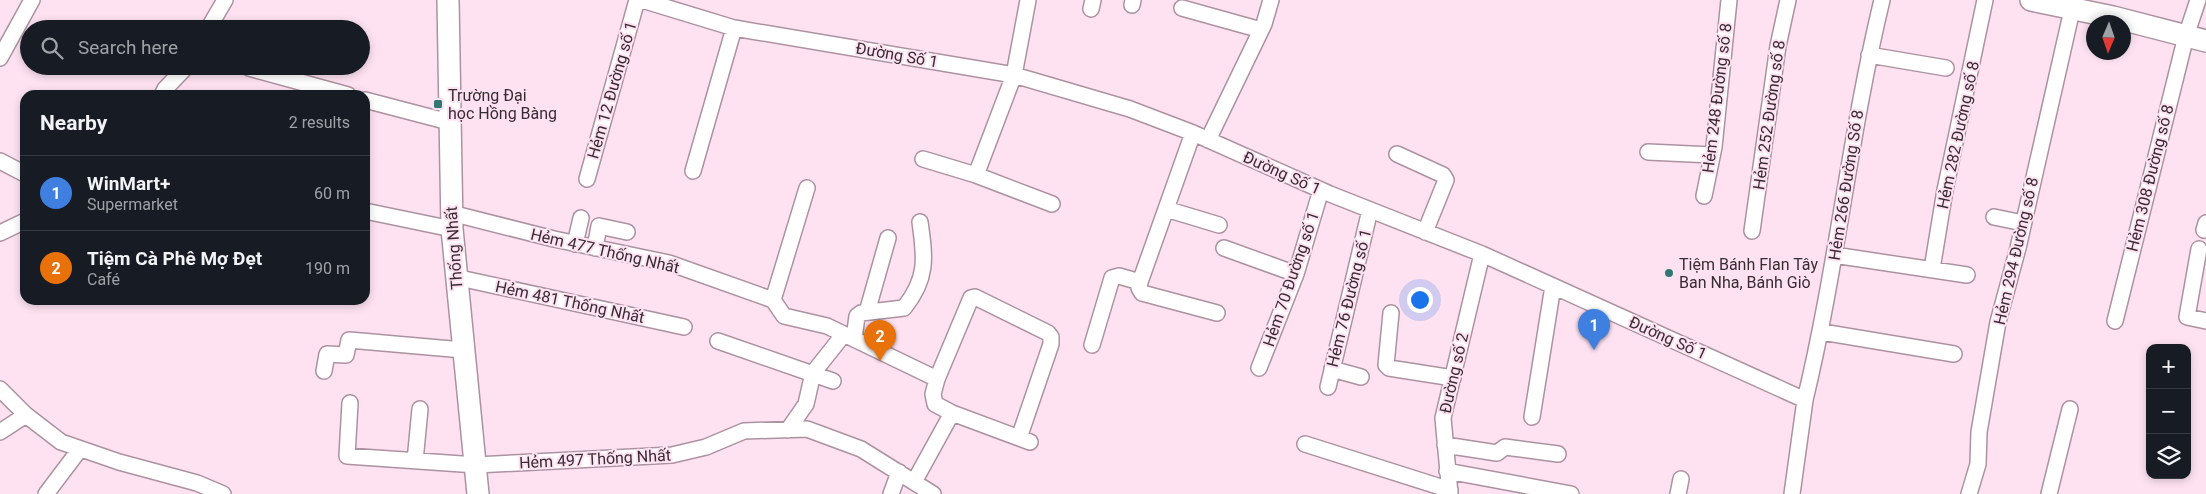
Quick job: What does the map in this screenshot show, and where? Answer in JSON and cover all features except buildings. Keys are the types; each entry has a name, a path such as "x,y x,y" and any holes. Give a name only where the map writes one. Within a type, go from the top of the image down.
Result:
{"main road":[{"name":"Thống Nhất","path":"448,0 452,221 478,494"},
{"path":"2033,0 2072,10 2113,17 2196,39"}],"street":[{"path":"21,20 32,0"},
{"path":"213,20 225,0"},
{"name":"Hẻm 12 Đường số 1","path":"587,179 637,0"},
{"name":"Đường Số 1","path":"642,0 734,28 1014,75 1130,109 1192,133 1321,190 1482,254 1806,400"},
{"path":"976,175 1014,75 1028,0"},
{"path":"1208,140 1261,30 1271,0"},
{"name":"Hẻm 248 Đường số 8","path":"1704,196 1712,155 1728,0"},
{"name":"Hẻm 252 Đường số 8","path":"1752,231 1778,46 1788,0"},
{"name":"Hẻm 266 Đường Số 8","path":"1806,400 1822,332 1848,166 1869,55 1882,0"},
{"name":"Hẻm 282 Đường số 8","path":"1932,269 1945,190 1985,0"},
{"name":"Hẻm 308 Đường số 8","path":"2115,321 2196,39 2198,0"},
{"path":"1182,8 1261,30"},
{"name":"Hẻm 294 Đường số 8","path":"1969,494 1978,464 1979,432 1998,322 2072,10"},
{"path":"0,58 20,22"},
{"path":"693,171 734,28"},
{"path":"1869,55 1946,68"},
{"path":"164,90 178,75"},
{"path":"275,75 330,90"},
{"path":"370,101 449,122"},
{"path":"1192,133 1139,288 1142,293 1217,313"},
{"path":"1648,152 1712,155"},
{"path":"1397,154 1443,175 1446,180 1424,232"},
{"path":"923,159 976,175 1052,204"},
{"path":"0,161 20,171"},
{"path":"773,300 807,188"},
{"name":"Hẻm 70 Đường số 1","path":"1259,368 1296,274 1321,190"},
{"path":"1166,209 1219,225"},
{"name":"Hẻm 76 Đường số 1","path":"1328,387 1370,210"},
{"name":"Hẻm 477 Thống Nhất","path":"370,212 452,221 669,263 773,300 784,316 827,326 937,379"},
{"path":"1994,217 2023,223"},
{"path":"576,244 581,218"},
{"path":"788,430 806,404 814,373 849,337 857,316 867,312 886,312 904,308 913,298 922,274 925,258 920,222"},
{"path":"0,233 20,223"},
{"path":"596,248 599,226 627,232"},
{"path":"867,312 888,238"},
{"path":"1224,248 1296,274"},
{"path":"2199,249 2187,317 2206,321"},
{"name":"Đường số 2","path":"1450,492 1443,418 1482,254"},
{"path":"1834,255 1966,275"},
{"path":"1092,345 1112,278 1119,276 1140,282"},
{"name":"Hẻm 481 Thống Nhất","path":"456,277 684,326"},
{"path":"1532,417 1553,286"},
{"path":"971,298 975,298 1048,333 1051,338 1025,440 952,413 935,404 933,394 937,379 971,298"},
{"path":"1391,313 1386,365 1389,368 1453,378"},
{"path":"1822,332 1954,354"},
{"path":"324,371 327,354 346,355 349,340 463,350"},
{"path":"718,341 833,381"},
{"path":"1332,369 1360,376"},
{"path":"0,389 26,415 61,442 119,462 197,483 223,494"},
{"path":"1792,494 1806,400"},
{"name":"Hẻm 497 Thống Nhất","path":"350,403 347,456 476,466 672,455 706,447 744,431 807,429 861,448 933,494"},
{"path":"415,461 420,409"},
{"path":"2049,494 2070,409"},
{"path":"914,482 952,413"},
{"path":"0,432 26,415"},
{"path":"1306,444 1450,492"},
{"path":"1445,445 1498,453 1504,446 1558,454"},
{"path":"46,494 80,448"},
{"path":"1447,470 1571,494"},
{"path":"891,494 899,472"},
{"path":"1678,494 1681,479"}],"place":[{"name":"Trường Đại học Hồng Bàng","path":"438,104"},
{"name":"Tiệm Bánh Flan Tây Ban Nha, Bánh Giò","path":"1669,273"},
{"name":"WinMart+","path":"1594,350"},
{"name":"Tiệm Cà Phê Mợ Đẹt","path":"880,361"}]}
